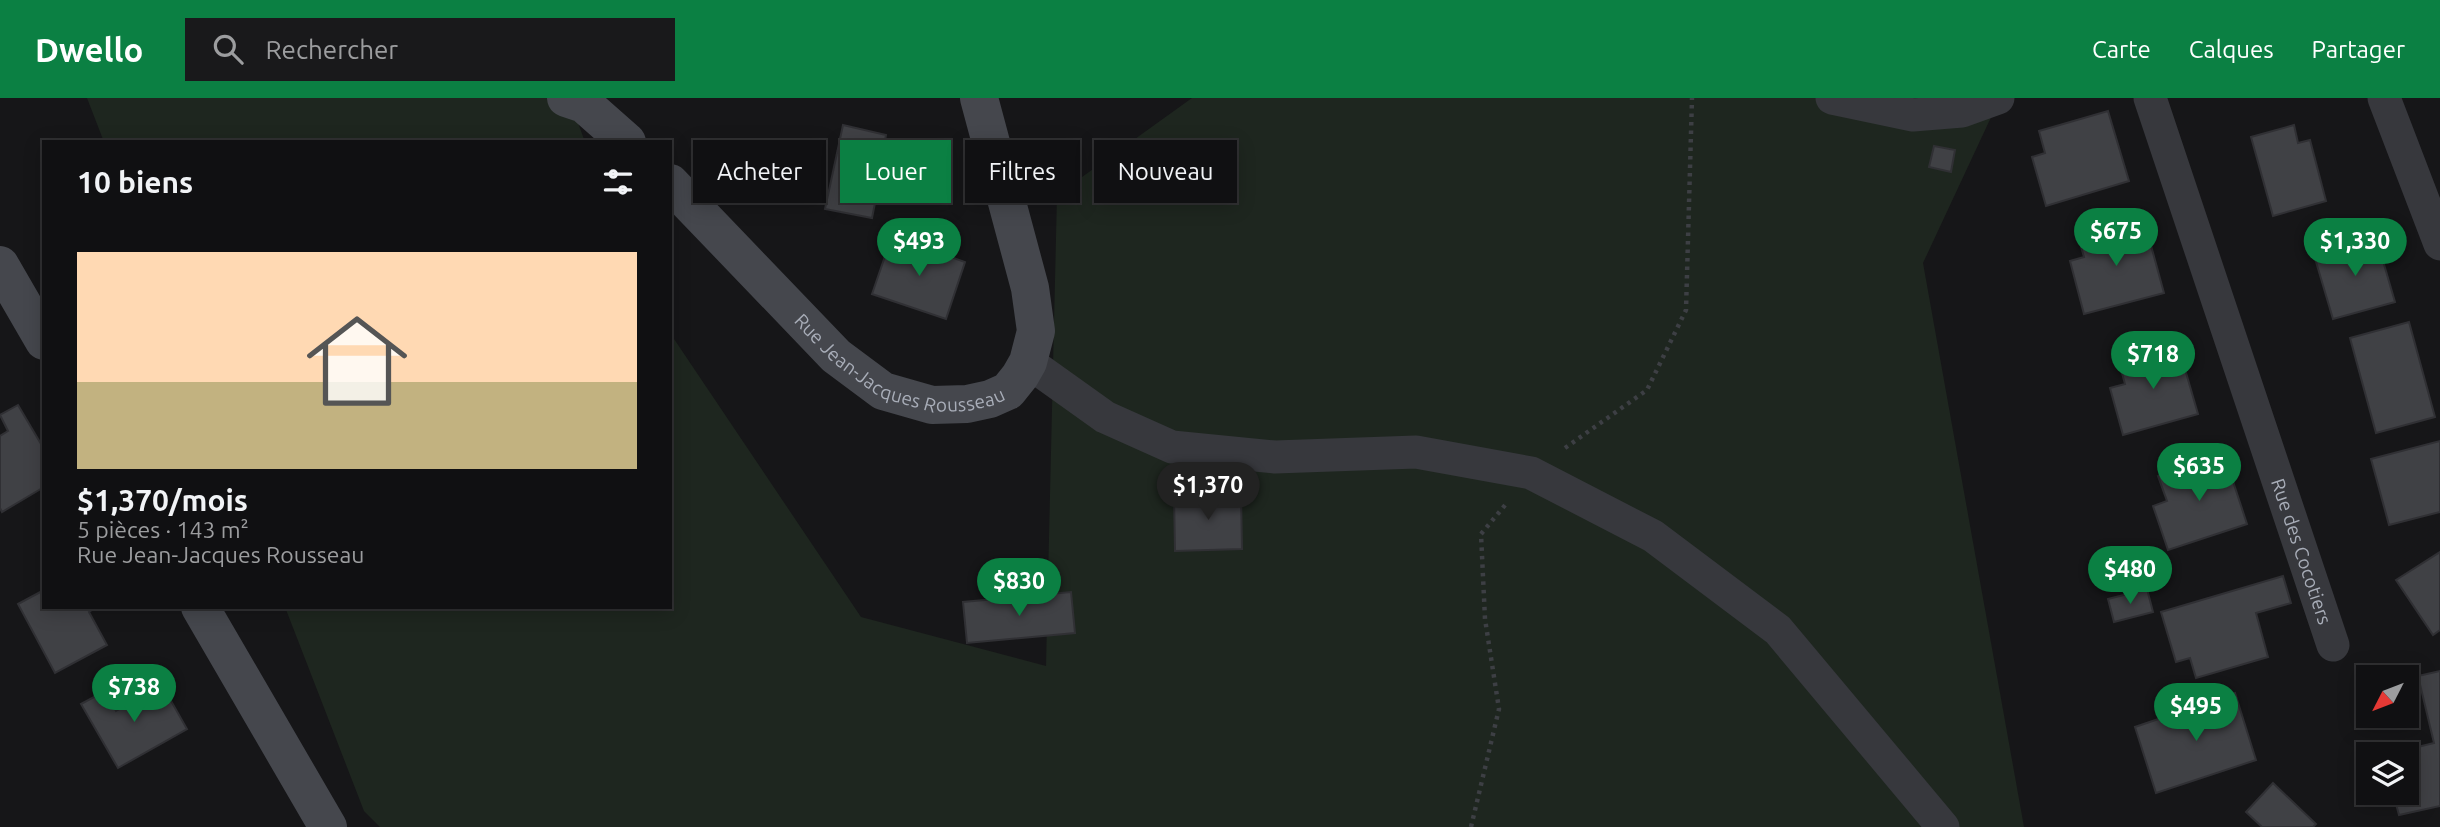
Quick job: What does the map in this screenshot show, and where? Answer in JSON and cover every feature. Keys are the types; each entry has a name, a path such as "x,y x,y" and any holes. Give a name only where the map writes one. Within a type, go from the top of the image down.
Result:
{"main road":[{"path":"566,98 584,104 625,140"},
{"name":"Rue Jean-Jacques Rousseau","path":"672,185 836,356 883,391 932,405 967,404 990,399 1008,391 1028,362 1035,331 1030,288 979,98"},
{"path":"0,265 42,338"},
{"path":"201,609 328,827"}],"street":[{"path":"1832,98 1913,115 1962,111 1998,98"},
{"name":"Rue des Cocotiers","path":"2150,98 2333,645"},
{"path":"2384,98 2440,244"},
{"path":"1028,362 1105,417 1172,447 1275,457 1416,452 1531,473 1653,536 1778,630 1943,827"}],"shaded area":[{"path":"87,98 569,98 584,140 103,140"},
{"path":"1192,98 2000,98 1923,263 2024,827 380,827 364,811 286,609 672,609 672,336 861,617 1046,666 1057,203 1080,203 1080,178 1094,168 1094,203 1237,203 1237,140 1134,140"}],"building":[{"path":"2108,111 2129,181 2046,206 2032,157 2045,153 2039,131"},
{"path":"843,125 886,135 885,140 840,140 840,203 875,203 872,218 825,209"},
{"path":"2294,125 2298,143 2310,140 2326,201 2273,216 2251,137"},
{"path":"1934,146 1955,150 1951,172 1929,167"},
{"path":"2144,220 2164,293 2084,314 2070,261 2084,257 2078,236"},
{"path":"892,236 965,262 946,319 872,294"},
{"path":"2376,237 2395,302 2333,319 2314,255"},
{"path":"2409,322 2435,417 2376,433 2350,338"},
{"path":"2178,345 2198,414 2123,435 2110,388 2125,384 2119,362"},
{"path":"18,405 42,446 42,488 2,512 0,436 8,431 0,415"},
{"path":"2440,441 2440,512 2389,525 2371,459"},
{"path":"2224,454 2247,524 2168,550 2153,506 2167,501 2158,476"},
{"path":"1241,494 1242,549 1175,551 1174,495"},
{"path":"2440,552 2440,630 2433,635 2396,580"},
{"path":"2283,576 2291,603 2256,613 2268,657 2196,678 2190,658 2176,662 2161,612"},
{"path":"2147,589 2153,612 2114,622 2108,599"},
{"path":"42,591 42,609 93,609 89,612 107,645 55,673 18,604"},
{"path":"1071,592 1075,633 967,643 963,602"},
{"path":"2440,671 2440,806 2399,815 2396,805 2419,805 2419,747 2434,743 2419,676"},
{"path":"162,685 187,729 118,768 81,704 105,691 116,711"},
{"path":"2235,693 2256,760 2156,793 2135,727"},
{"path":"2273,783 2316,824 2313,827 2262,827 2246,812"}]}
